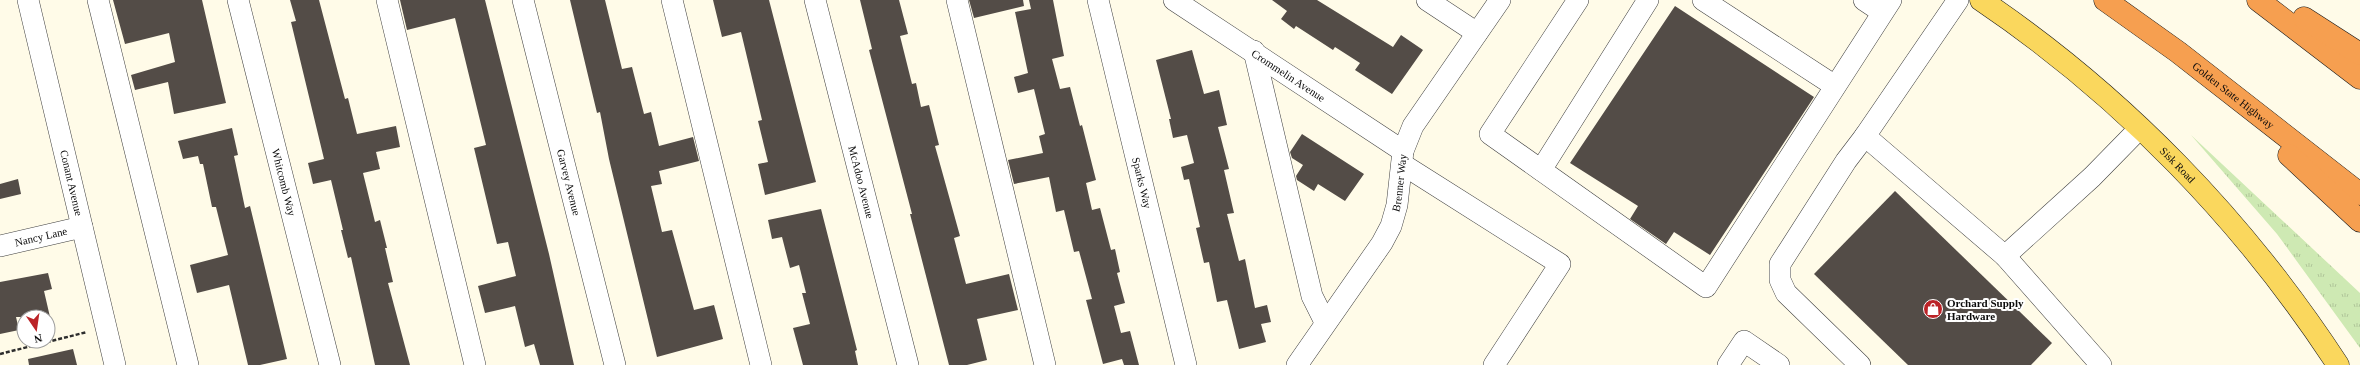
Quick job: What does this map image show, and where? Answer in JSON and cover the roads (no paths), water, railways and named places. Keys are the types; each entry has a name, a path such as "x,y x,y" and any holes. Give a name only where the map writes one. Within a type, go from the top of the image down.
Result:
{"highway":[{"name":"Golden State Highway","path":"2105,0 2178,52 2360,194"},
{"path":"2258,0 2360,78"},
{"path":"2275,0 2360,54"},
{"path":"2178,52 2360,221"}],"main road":[{"name":"Sisk Road","path":"1981,0 2046,47 2100,91 2140,128 2202,190 2240,233 2273,274 2337,365"}],"street":[{"name":"Conant Avenue","path":"28,0 115,365"},
{"path":"98,0 188,365"},
{"name":"Whitcomb Way","path":"238,0 330,365"},
{"path":"387,0 475,365"},
{"name":"Garvey Avenue","path":"523,0 615,365"},
{"path":"672,0 762,365"},
{"name":"McAdoo Avenue","path":"815,0 908,365"},
{"path":"957,0 1045,365"},
{"name":"Sparks Way","path":"1098,0 1186,365"},
{"name":"Crommelin Avenue","path":"1174,0 1254,52 1402,157 1560,264 1494,365"},
{"path":"1428,0 1477,33"},
{"name":"Brenner Way","path":"1297,365 1325,322 1382,243 1391,226 1397,206 1402,157 1413,126 1500,0"},
{"path":"1578,0 1490,134 1706,287 1887,6 1864,0"},
{"path":"1541,170 1648,0"},
{"path":"1703,0 1835,86"},
{"path":"1860,365 1786,293 1780,280 1780,264 1846,161 1865,136 1958,0"},
{"path":"1254,52 1312,296 1325,322"},
{"path":"2005,256 2092,177 2140,128"},
{"path":"1865,136 2005,256 2101,365"},
{"name":"Nancy Lane","path":"0,246 82,227"},
{"path":"1728,365 1744,341 1779,365"}],"place":[{"name":"Orchard Supply Hardware","path":"1933,309"}]}
